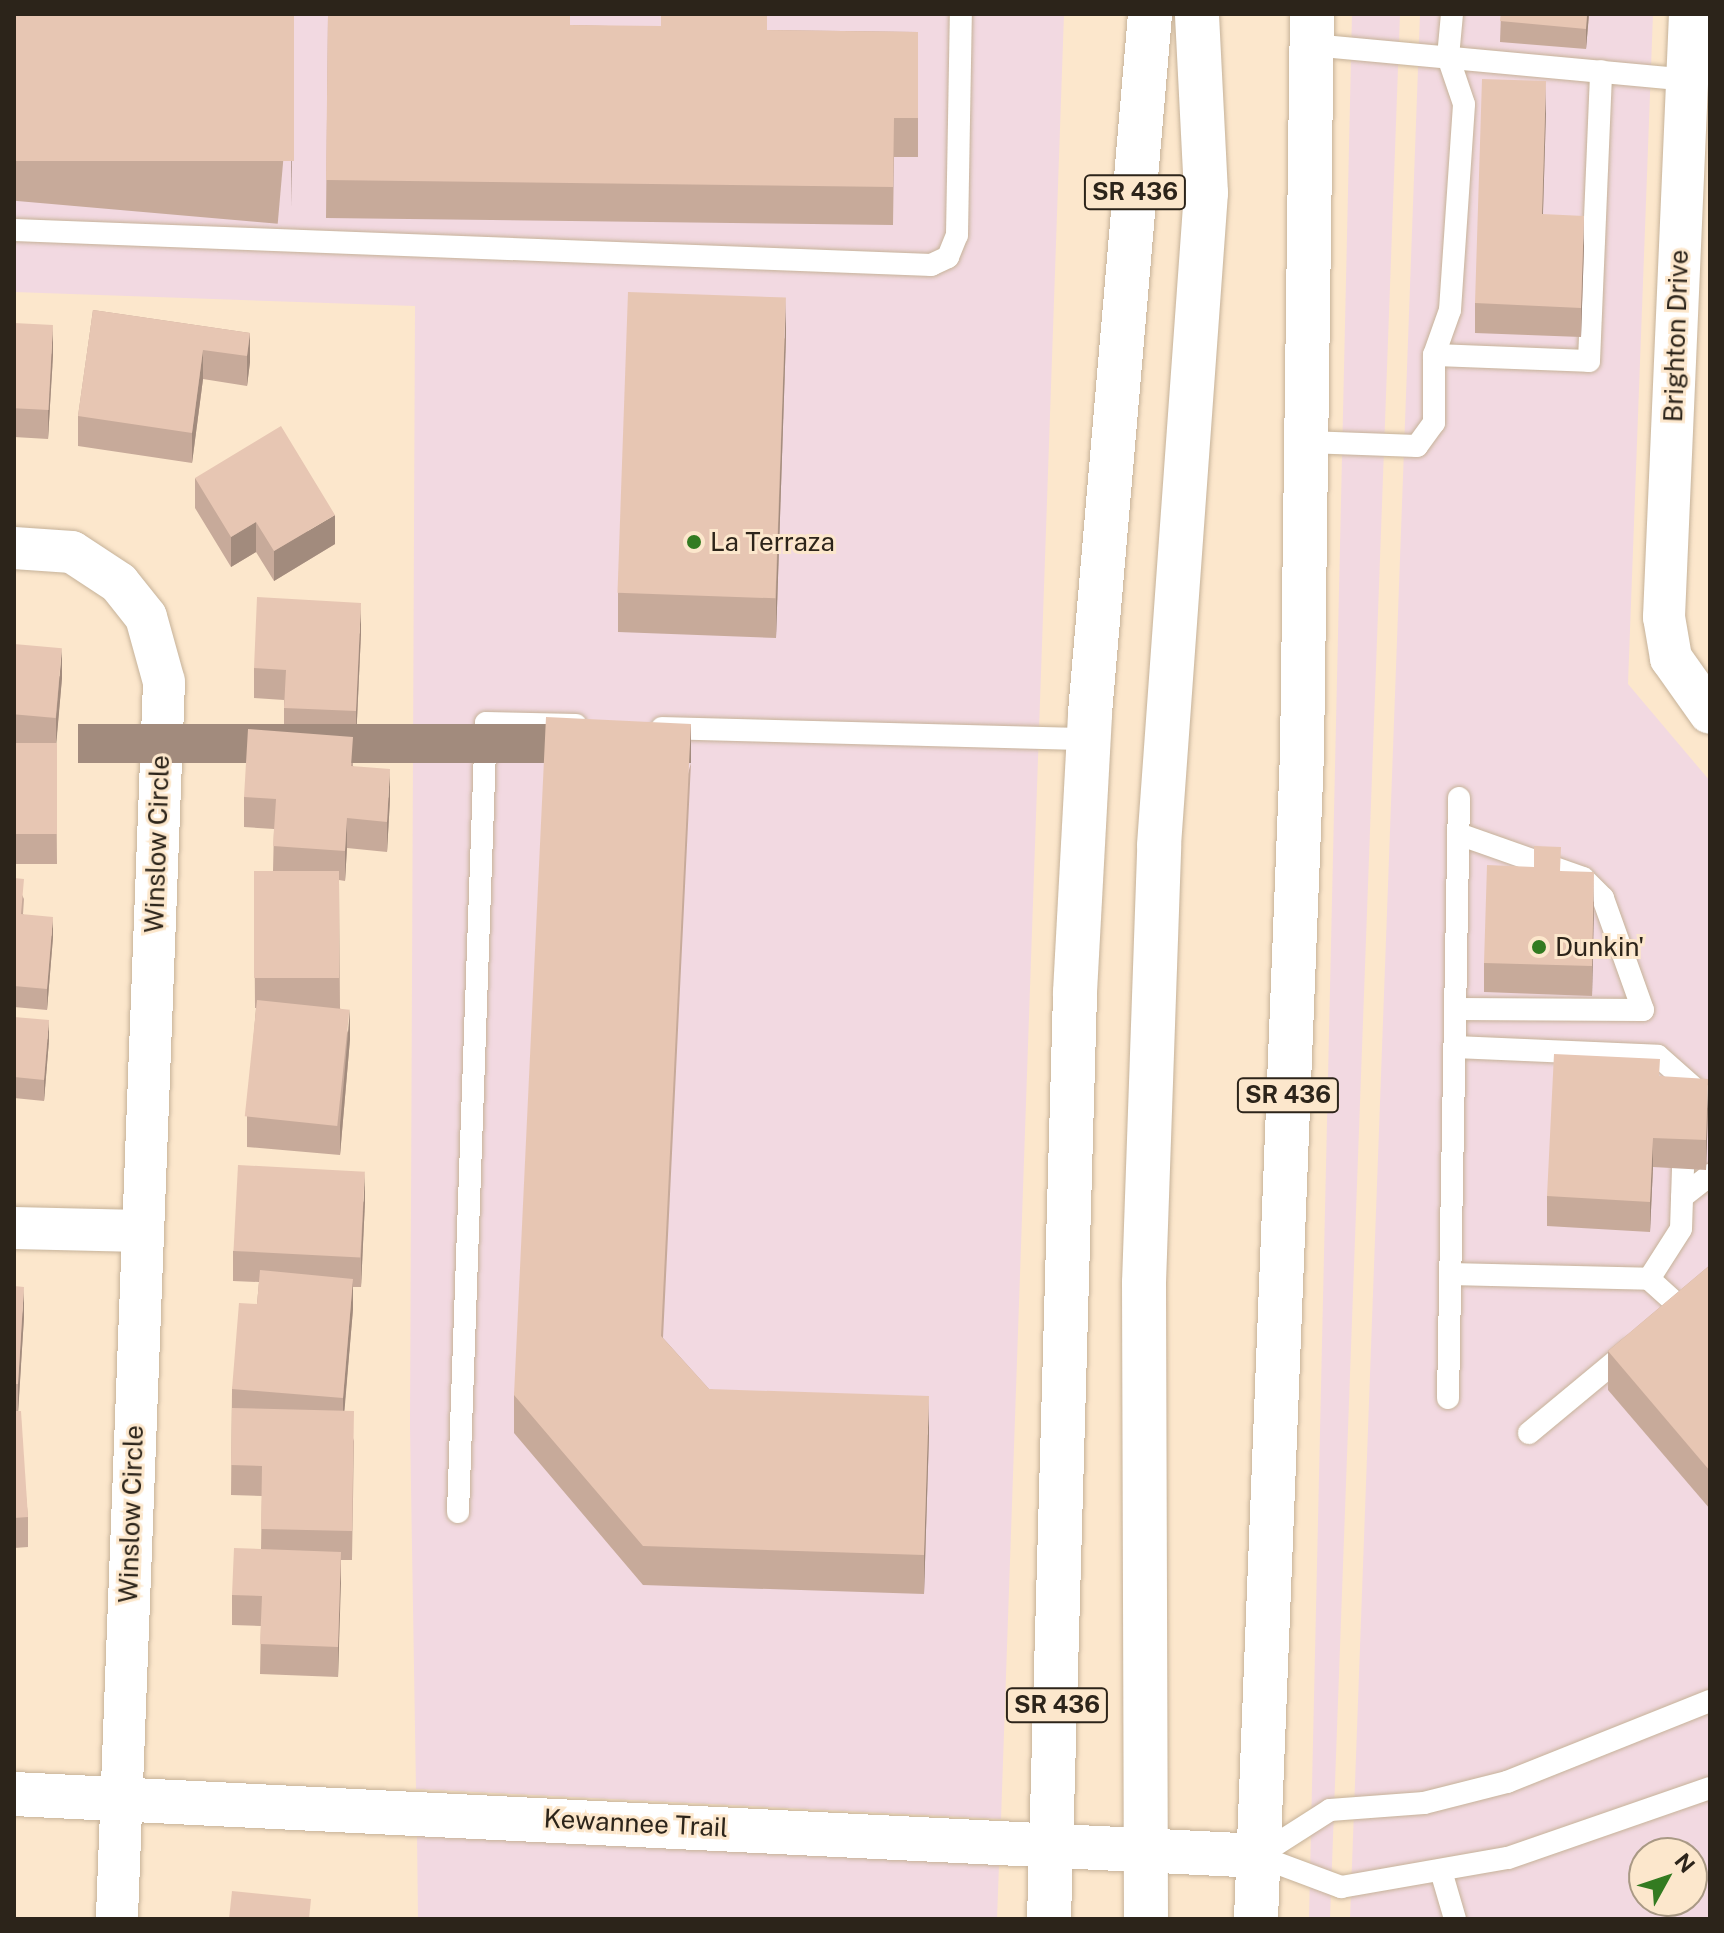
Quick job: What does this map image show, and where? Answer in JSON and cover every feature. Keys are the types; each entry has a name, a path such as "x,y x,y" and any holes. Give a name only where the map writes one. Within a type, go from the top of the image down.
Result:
{"main road":[{"name":"SR 436","path":"1049,1919 1089,739 1150,14"},
{"path":"1146,1919 1144,1283 1159,845 1206,193 1197,14"},
{"name":"SR 436","path":"1256,1919 1302,754 1312,30"},
{"name":"Kewannee Trail","path":"14,1794 1258,1856"}],"street":[{"name":"Brighton Drive","path":"1690,14 1686,80 1696,187 1664,617 1671,658 1710,713"},
{"name":"Winslow Circle","path":"14,548 72,552 119,583 146,617 164,682 117,1919"},
{"path":"14,1228 141,1231"}],"lane":[{"path":"14,230 931,265 948,257 957,235 961,14"},
{"path":"1307,442 1417,446 1434,423 1434,355 1450,310 1464,104 1448,57 1452,14"},
{"path":"1312,30 1448,57 1686,80"},
{"path":"1434,355 1589,361 1601,71"},
{"path":"458,1512 486,723 596,726"},
{"path":"642,727 1089,739"},
{"path":"1448,1398 1459,798"},
{"path":"1456,1009 1643,1010 1603,898 1583,878 1500,845 1459,834"},
{"path":"1500,845 1534,887"},
{"path":"1561,888 1603,898"},
{"path":"1455,1047 1658,1056 1710,1102"},
{"path":"1682,1107 1684,1078"},
{"path":"1649,1279 1681,1229 1683,1168"},
{"path":"1682,1197 1710,1175"},
{"path":"1450,1274 1649,1279 1680,1307"},
{"path":"1529,1433 1700,1291"},
{"path":"1258,1856 1330,1810 1424,1803 1507,1782 1710,1701"},
{"path":"1258,1856 1341,1887 1508,1858 1710,1788"},
{"path":"1441,1871 1455,1919"}],"shaded area":[{"path":"14,14 1064,14 1001,1819 416,1789 410,1426 415,306 14,292"},
{"path":"1352,14 1400,14 1330,1919 1309,1919"},
{"path":"1420,14 1653,14 1628,684 1710,781 1710,1919 1350,1919"},
{"path":"417,1835 999,1865 997,1919 418,1919"}],"building":[{"path":"14,14 294,14 294,161 14,161"},
{"path":"328,14 570,14 570,25 661,26 661,14 767,15 767,30 918,32 918,118 894,118 893,187 326,180"},
{"path":"1501,14 1587,14 1586,29 1500,21"},
{"path":"1482,79 1546,81 1542,214 1584,216 1581,308 1475,303"},
{"path":"628,292 786,298 775,598 617,593"},
{"path":"93,310 250,333 247,356 203,350 192,433 78,416"},
{"path":"14,323 53,325 48,410 14,408"},
{"path":"281,426 335,515 274,551 256,522 231,537 195,478"},
{"path":"257,597 361,603 356,711 284,708 286,670 254,668"},
{"path":"14,644 62,648 56,718 14,714"},
{"path":"546,717 691,724 661,1336 709,1389 929,1396 924,1555 643,1546 514,1395"},
{"path":"248,729 353,737 351,766 390,769 387,822 347,818 345,851 273,846 276,799 244,797"},
{"path":"14,743 57,743 57,834 14,834"},
{"name":"Dunkin'","path":"1534,846 1561,847 1560,871 1594,872 1592,966 1484,963 1487,865 1534,867"},
{"path":"254,871 339,871 339,978 254,978"},
{"path":"14,878 24,879 21,914 53,917 47,989 14,986"},
{"path":"257,1000 349,1010 337,1126 245,1116"},
{"path":"14,1017 49,1020 44,1080 14,1077"},
{"path":"1554,1054 1660,1059 1659,1076 1708,1079 1706,1140 1653,1138 1650,1202 1547,1196"},
{"path":"238,1165 365,1172 360,1258 233,1251"},
{"path":"1710,1265 1710,1471 1608,1351"},
{"path":"260,1270 353,1279 343,1398 232,1389 239,1303 257,1304"},
{"path":"14,1286 24,1287 18,1384 14,1384"},
{"path":"232,1408 354,1411 352,1531 261,1529 262,1466 231,1465"},
{"path":"14,1411 21,1411 28,1517 14,1518"},
{"path":"234,1548 341,1552 338,1647 260,1644 262,1596 232,1595"},
{"path":"232,1891 311,1899 309,1919 229,1919"}],"place":[{"name":"La Terraza","path":"694,542"},
{"name":"Dunkin'","path":"1539,947"}]}
